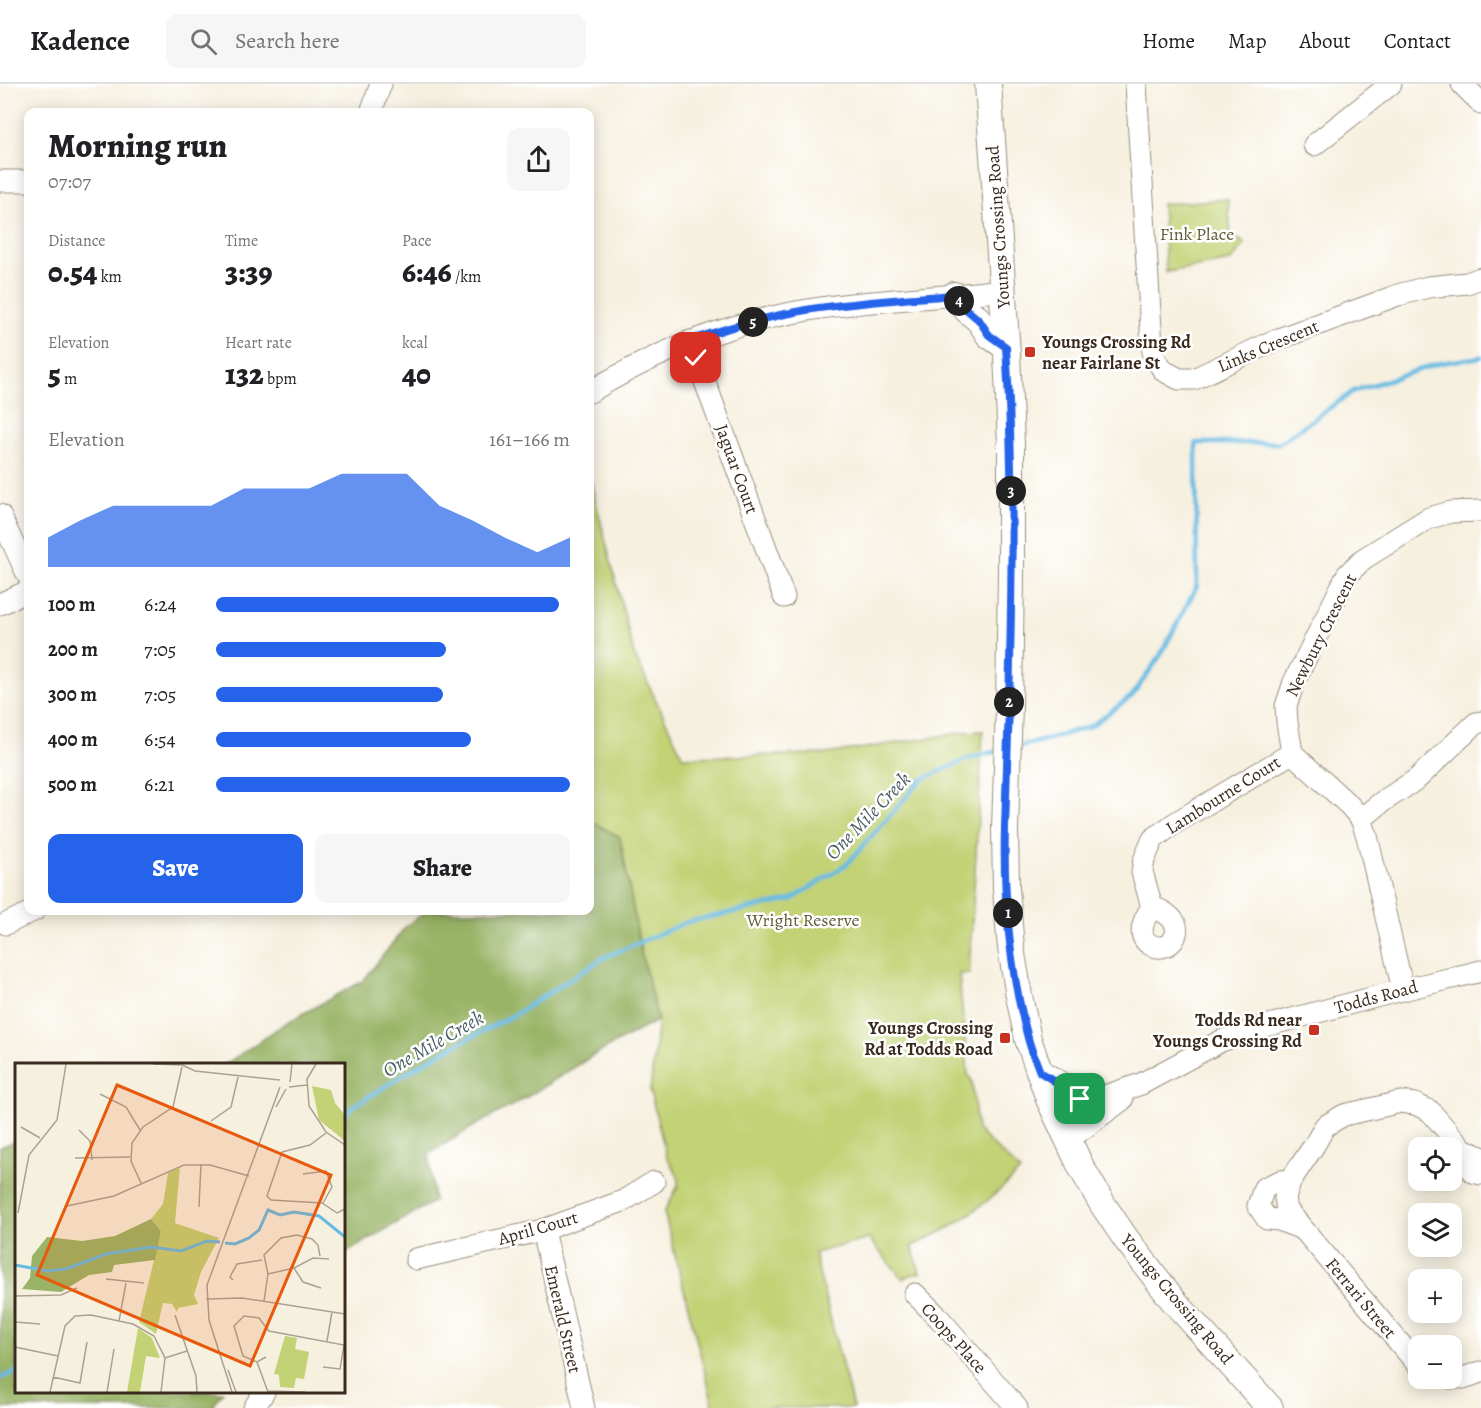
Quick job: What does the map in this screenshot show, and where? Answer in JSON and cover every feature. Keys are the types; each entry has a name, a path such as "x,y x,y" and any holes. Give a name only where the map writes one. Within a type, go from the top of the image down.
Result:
{"main road":[{"name":"Youngs Crossing Road","path":"988,84 1011,434 1006,877 1011,948 1028,1039 1049,1099 1064,1132 1104,1205 1145,1265 1173,1300 1270,1408"},
{"path":"954,295 979,320 989,335 1006,347"},
{"path":"1040,1072 1080,1099 1094,1103"}],"street":[{"path":"372,108 381,84"},
{"name":"Links Crescent","path":"1136,84 1152,346 1158,364 1171,376 1179,379 1194,379 1273,341 1398,295 1428,287 1467,283 1481,278"},
{"path":"1314,145 1391,84"},
{"path":"1462,84 1481,103"},
{"path":"0,181 24,182"},
{"path":"594,390 654,357 690,341 743,324 804,310 1002,290"},
{"name":"Jaguar Court","path":"690,341 784,597"},
{"name":"Newbury Crescent","path":"1292,753 1286,706 1294,682 1347,575 1371,553 1429,518 1451,512 1481,511"},
{"path":"0,515 24,567"},
{"path":"0,604 24,593"},
{"path":"1360,819 1417,779 1476,723 1481,722"},
{"path":"1292,753 1350,806 1360,819 1367,836 1403,990"},
{"name":"Lambourne Court","path":"1152,907 1142,872 1144,860 1153,839 1175,823 1292,753"},
{"path":"6,924 25,915"},
{"name":"Todds Road","path":"1064,1132 1094,1103 1108,1095 1141,1084 1221,1041 1265,1026 1481,971"},
{"name":"Todds Road","path":"1064,1132 1114,1107 1141,1084"},
{"name":"Ferrari Street","path":"1408,1353 1287,1210 1285,1198 1291,1180 1315,1144 1315,1119 1328,1110 1344,1115 1401,1102 1415,1104 1430,1111 1472,1153 1473,1172 1481,1174"},
{"path":"1291,1180 1280,1180 1264,1188 1258,1206 1267,1219 1279,1220 1303,1229"},
{"name":"April Court","path":"416,1259 543,1230 623,1201 654,1182"},
{"name":"Emerald Street","path":"543,1230 584,1408"},
{"name":"Coops Place","path":"915,1294 938,1317 1017,1408"},
{"path":"1462,1378 1481,1372"},
{"path":"254,1408 263,1393"}],"green space":[{"name":"Fink Place","path":"1228,199 1231,237 1245,244 1231,261 1166,272 1162,204"},
{"name":"Wright Reserve","path":"594,495 634,654 683,757 826,754 983,731 969,974 959,974 968,1075 972,1081 977,1130 1020,1171 969,1215 912,1246 920,1273 903,1279 869,1239 814,1253 853,1408 714,1408 664,1212 678,1186 678,1177 666,1155 650,1091 658,1020 641,952 620,837 594,823"},
{"path":"594,823 620,837 641,952 658,1020 592,1056 429,1154 434,1201 345,1253 345,1063 227,1063 286,1023 363,981 406,926 421,915 594,915"},
{"path":"15,1141 15,1393 222,1393 211,1408 0,1408 0,1147"}],"waterway":[{"name":"One Mile Creek","path":"1015,747 1091,726 1132,696 1160,656 1197,586 1196,443 1279,443 1354,391 1440,363 1481,357"},
{"name":"One Mile Creek","path":"345,1114 352,1107 431,1058 514,1015 605,957 687,922 791,900 847,864 921,780 970,758 998,751"},
{"name":"One Mile Creek","path":"0,1378 15,1372"}],"place":[{"name":"Youngs Crossing Rd near Fairlane St","path":"1030,352"},
{"name":"Todds Rd near Youngs Crossing Rd","path":"1314,1030"},
{"name":"Youngs Crossing Rd at Todds Road","path":"1005,1038"}],"route":[{"path":"696,358 690,341 770,317 843,305 954,295 979,320 989,335 1006,347 1011,444 1011,574 1005,829 1006,889 1011,948 1028,1039 1040,1072 1080,1099"}]}
